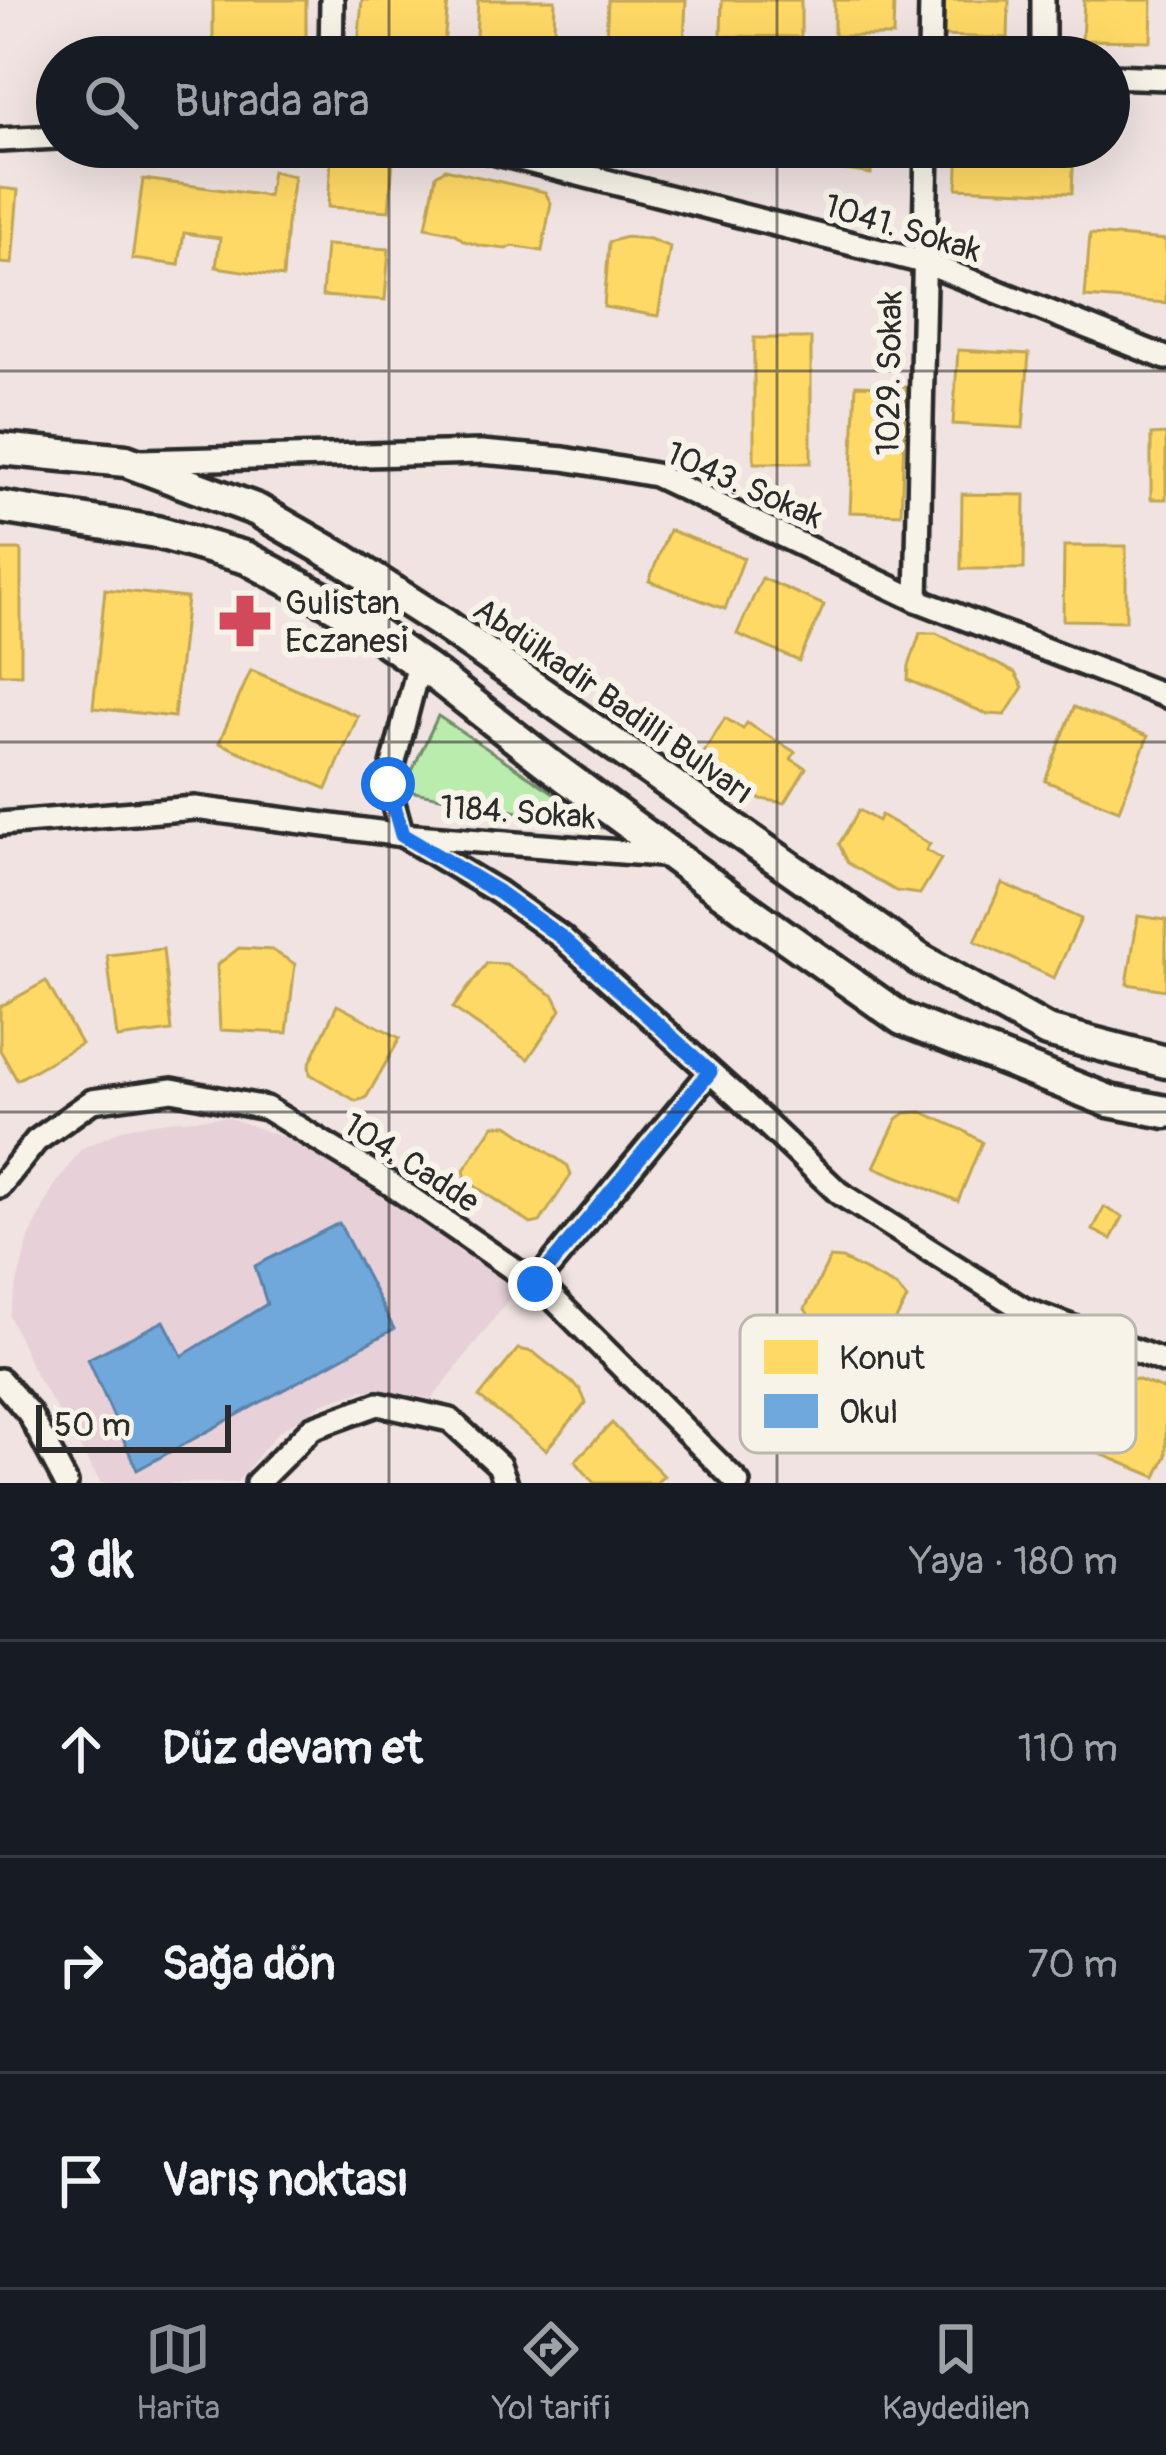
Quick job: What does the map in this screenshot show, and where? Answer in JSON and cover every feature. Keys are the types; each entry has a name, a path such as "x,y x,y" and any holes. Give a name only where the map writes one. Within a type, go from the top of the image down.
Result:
{"main road":[{"name":"Abdülkadir Badilli Bulvarı","path":"0,449 126,461 257,510 445,625 919,959 1047,1031 1166,1062"},
{"path":"0,507 156,532 247,558 338,607 902,1019 1109,1101 1166,1112"}],"street":[{"path":"332,0 332,36"},
{"path":"930,36 931,0"},
{"path":"1043,0 1043,36"},
{"path":"1130,77 1166,78"},
{"path":"0,140 36,138"},
{"name":"1041. Sokak","path":"555,168 923,262 1166,358"},
{"name":"1029. Sokak","path":"917,600 926,168"},
{"name":"1043. Sokak","path":"126,461 482,452 655,476 917,600 1166,696"},
{"path":"418,664 388,784 402,835 498,892 561,937 839,1193 1039,1315"},
{"name":"1184. Sokak","path":"0,824 195,808 402,835 674,856"},
{"path":"535,1284 710,1072"},
{"name":"104. Cadde","path":"0,1186 36,1141 92,1101 172,1090 266,1108 386,1180 548,1293 739,1483"},
{"path":"1136,1351 1166,1362"},
{"path":"0,1379 29,1413 66,1483"},
{"path":"257,1483 312,1428 378,1404 449,1420 499,1465 506,1483"}],"shaded area":[{"path":"227,1117 285,1138 348,1174 517,1289 432,1399 365,1390 324,1403 278,1432 236,1483 101,1483 34,1372 9,1315 29,1238 53,1188 81,1149 126,1128"}],"green space":[{"path":"438,716 608,829 403,790"}],"building: Konut":[{"path":"213,0 306,0 306,36 213,36"},
{"path":"362,0 448,0 445,36 359,36"},
{"path":"478,0 555,0 554,36 476,36"},
{"path":"608,0 686,0 684,36 606,36"},
{"path":"722,0 801,0 801,36 721,36"},
{"path":"834,0 894,0 893,36 834,36"},
{"path":"940,0 1009,0 1008,36 939,36"},
{"path":"1084,0 1152,0 1151,41 1082,36"},
{"path":"330,168 392,168 389,211 328,207"},
{"path":"834,168 871,168 871,174"},
{"path":"958,168 1073,168 1072,193 957,188"},
{"path":"445,169 545,192 551,203 542,251 481,246 426,227 436,175"},
{"path":"272,171 294,176 283,277 216,267 220,238 184,233 179,265 132,259 143,179 268,196"},
{"path":"0,188 18,190 12,264 0,263"},
{"path":"1090,234 1166,240 1166,303 1085,297"},
{"path":"626,237 670,247 658,316 604,307 609,242"},
{"path":"326,245 389,249 385,300 322,296"},
{"path":"754,338 811,338 811,463 754,463"},
{"path":"958,350 1029,354 1023,428 953,424"},
{"path":"856,385 906,387 901,514 850,512"},
{"path":"1166,434 1166,499 1151,499 1151,435"},
{"path":"962,494 1025,495 1024,569 961,569"},
{"path":"669,530 744,558 725,609 649,581"},
{"path":"1064,546 1126,546 1126,621 1063,620"},
{"path":"0,550 21,550 21,674 0,674"},
{"path":"762,578 824,605 799,661 737,634"},
{"path":"105,589 187,598 174,717 93,708"},
{"path":"920,633 936,633 1015,673 1023,687 1005,715 987,714 908,680"},
{"path":"251,670 358,716 327,789 219,743"},
{"path":"1074,707 1148,736 1119,810 1045,781"},
{"path":"725,718 743,729 747,723 795,752 791,759 806,768 785,803 761,799 714,772 704,752"},
{"path":"859,810 878,821 881,815 930,844 926,850 941,859 920,894 896,891 848,863 839,844"},
{"path":"1002,883 1081,919 1054,978 975,941"},
{"path":"1138,916 1166,920 1166,990 1127,984"},
{"path":"239,948 272,950 295,964 287,1033 220,1030 217,965"},
{"path":"163,949 172,1031 117,1038 107,955"},
{"path":"487,963 506,964 554,996 561,1010 528,1059 453,1008"},
{"path":"46,981 81,1044 17,1080 0,1050 0,1007"},
{"path":"337,1005 400,1038 366,1098 356,1101 310,1074 309,1065"},
{"path":"922,1112 982,1142 958,1201 874,1167 897,1119 905,1113"},
{"path":"494,1125 508,1125 568,1166 571,1175 540,1222 531,1224 466,1180 464,1170"},
{"path":"1104,1207 1123,1217 1111,1239 1093,1230"},
{"path":"830,1258 842,1259 897,1287 907,1299 898,1315 809,1315 805,1309"},
{"path":"518,1349 533,1352 580,1389 586,1403 546,1450 479,1397"},
{"path":"1136,1379 1166,1390 1166,1456 1156,1477 1098,1453 1136,1453"},
{"path":"612,1423 664,1476 656,1483 594,1483 575,1461"}],"building: Okul":[{"path":"339,1223 394,1329 137,1470 88,1359 164,1321 182,1356 267,1304 255,1266"}],"place":[{"name":"Gulistan Eczanesi","path":"245,621"}],"route":[{"path":"388,784 402,835 498,892 561,937 710,1072 535,1284"}]}
